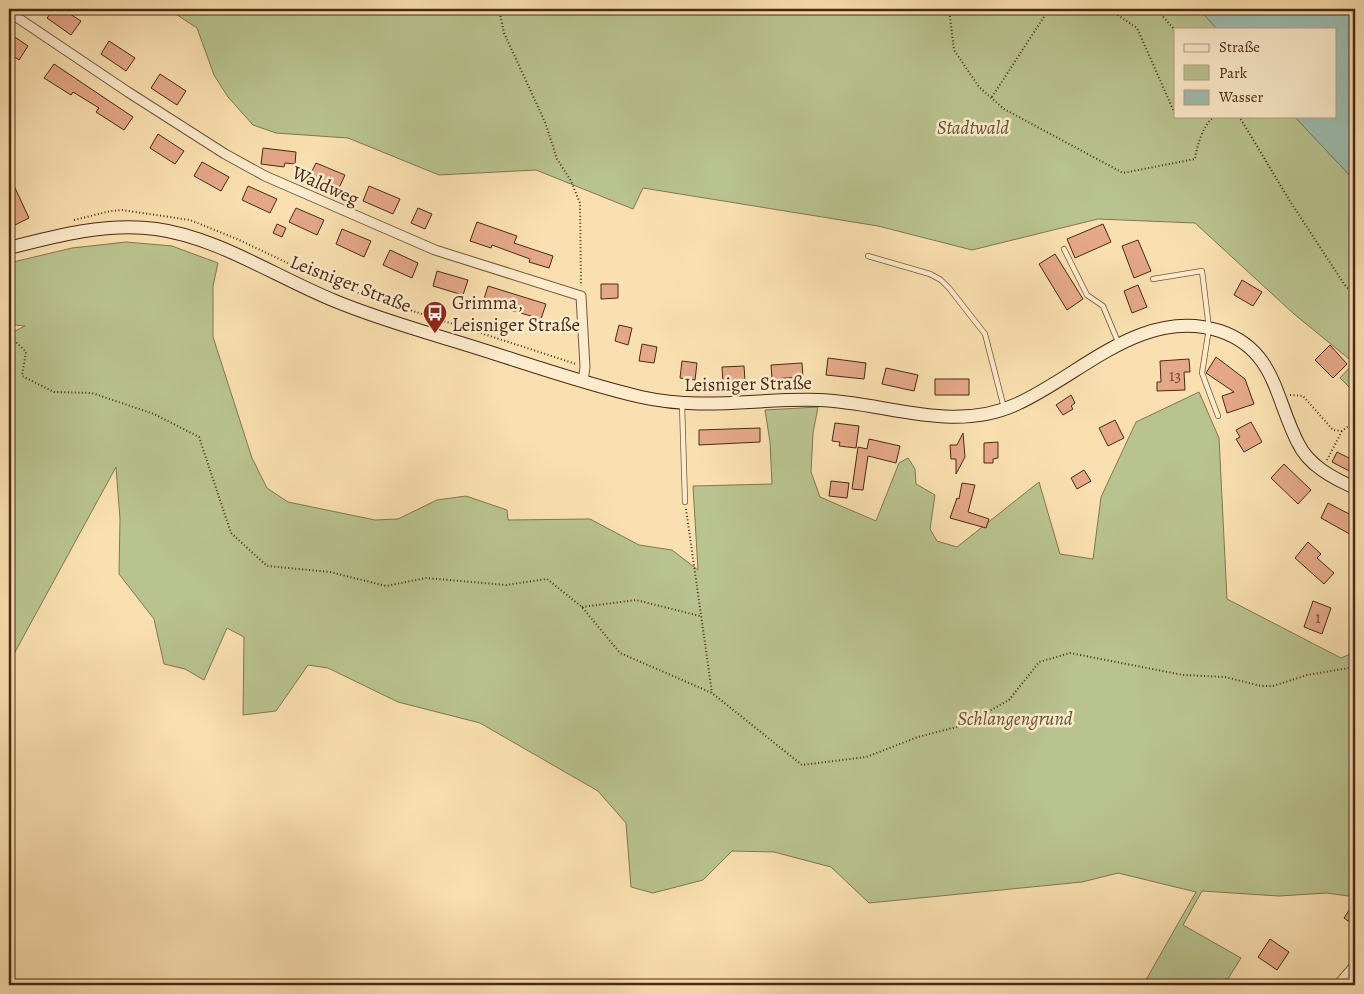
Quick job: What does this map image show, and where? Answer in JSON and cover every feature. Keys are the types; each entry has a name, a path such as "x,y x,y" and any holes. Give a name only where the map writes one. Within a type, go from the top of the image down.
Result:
{"main road":[{"name":"Leisniger Straße","path":"9,248 103,230 139,228 171,231 222,249 316,293 359,310 583,381 636,396 682,404 728,405 791,400 840,400 923,415 966,418 1018,404 1095,357 1138,336 1167,327 1190,326 1209,328 1232,335 1253,351 1271,375 1298,443 1306,455 1322,471 1355,488"}],"street":[{"name":"Waldweg","path":"9,12 128,92 225,154 265,176 435,250 581,296"},
{"path":"581,296 585,367 583,381"},
{"path":"1338,985 1355,965"}],"lane":[{"path":"1064,249 1086,295 1103,306 1119,345"},
{"path":"868,256 930,274 941,280 949,288 985,334 1005,409"},
{"path":"1153,279 1202,271 1209,328 1202,374 1218,416"},
{"path":"682,404 684,502"}],"path":[{"path":"499,9 504,33 545,122 557,159 572,181 580,203 581,296"},
{"path":"949,9 954,50 980,87 1004,109 1123,173 1195,159 1196,149 1212,118"},
{"path":"992,98 1049,9"},
{"path":"1109,9 1137,28 1174,112"},
{"path":"1156,9 1174,29"},
{"path":"1240,118 1288,198 1344,284 1355,296"},
{"path":"9,335 26,352 22,376 54,392 92,393 154,414 199,437 231,533 267,566 330,572 386,586 426,578 506,585 546,579 582,607 620,653 712,692 802,765 866,757 918,737 964,725 1009,700 1039,662 1070,653 1183,675 1225,677 1273,686 1308,675 1355,667"},
{"path":"1280,394 1303,396 1333,430 1342,431"},
{"path":"1332,450 1342,431 1355,421"},
{"path":"684,502 712,692"},
{"path":"582,607 636,600 701,616"}],"green space":[{"name":"Stadtwald","path":"168,9 1199,9 1216,28 1174,28 1174,118 1296,118 1355,181 1355,393 1340,378 1354,363 1294,314 1195,223 1098,219 972,250 878,226 643,188 633,209 536,170 439,175 348,138 276,133 253,125 228,97 214,75 197,28"},
{"name":"Schlangengrund","path":"126,242 172,246 218,263 213,286 213,337 252,458 267,488 288,502 375,520 398,519 437,500 466,496 507,510 508,520 590,519 639,545 672,550 698,570 693,486 772,484 770,442 765,410 818,407 813,433 811,472 820,497 876,521 899,463 908,458 915,469 916,484 935,495 930,529 937,541 957,547 1039,482 1060,554 1093,559 1101,497 1136,422 1199,392 1219,438 1227,599 1341,658 1355,652 1355,897 1327,893 1279,896 1202,891 1183,925 1241,958 1224,985 1143,985 1196,892 1118,873 1082,882 869,903 831,867 774,852 732,851 703,880 653,893 631,887 626,823 598,791 480,723 398,702 328,668 308,665 276,711 243,715 244,637 227,628 204,680 185,669 164,664 154,619 119,574 120,519 116,467 9,663 9,334 25,326 15,325 9,318 9,263 72,248"}],"water":[{"path":"1199,9 1355,9 1355,181 1296,118 1336,118 1336,28 1216,28"}],"building":[{"path":"54,9 62,9 81,21 71,35 47,18"},
{"path":"9,33 28,46 19,60 9,53"},
{"path":"109,41 135,58 126,71 101,54"},
{"path":"54,64 133,117 124,130 96,112 99,108 73,92 71,95 44,78"},
{"path":"160,74 186,91 177,105 151,88"},
{"path":"158,134 184,151 175,164 150,148"},
{"path":"263,148 296,152 295,164 285,163 284,167 261,164"},
{"path":"202,162 229,177 221,191 194,176"},
{"path":"316,163 345,175 338,190 309,177"},
{"path":"9,175 29,218 15,225 9,212"},
{"path":"248,186 277,199 270,213 242,200"},
{"path":"369,186 400,199 393,214 363,201"},
{"path":"296,208 324,220 317,235 289,222"},
{"path":"418,208 432,214 425,229 411,223"},
{"path":"477,222 517,236 514,243 553,256 549,268 529,262 530,259 492,245 491,248 470,241"},
{"path":"277,224 286,228 282,237 273,233"},
{"path":"1103,224 1111,242 1075,258 1067,239"},
{"path":"342,229 371,241 364,257 336,244"},
{"path":"1138,240 1151,271 1134,278 1122,246"},
{"path":"390,250 418,263 412,278 383,265"},
{"path":"1055,254 1083,299 1067,310 1039,264"},
{"path":"437,271 468,280 463,295 433,286"},
{"path":"1242,280 1262,292 1253,306 1234,295"},
{"path":"601,284 618,284 618,298 601,299"},
{"path":"1138,285 1147,307 1132,313 1124,291"},
{"path":"488,286 546,304 541,319 483,302"},
{"path":"619,325 632,328 628,345 615,341"},
{"path":"642,344 657,347 654,363 639,361"},
{"path":"1330,345 1347,364 1333,378 1315,360"},
{"path":"1216,357 1245,379 1254,404 1227,413 1222,396 1234,392 1206,373"},
{"path":"828,358 866,363 864,379 826,375"},
{"path":"1189,359 1190,372 1184,372 1185,390 1157,391 1157,382 1161,382 1160,361"},
{"path":"682,361 697,363 695,380 680,378"},
{"path":"802,363 803,377 772,379 771,365"},
{"path":"744,366 745,381 723,383 722,367"},
{"path":"886,368 918,375 914,391 882,384"},
{"path":"935,379 969,379 969,395 935,395"},
{"path":"1071,395 1075,403 1071,406 1073,409 1063,415 1056,405"},
{"path":"1115,420 1124,438 1108,446 1099,428"},
{"path":"1251,422 1262,442 1244,452 1236,439 1240,437 1236,430"},
{"path":"835,423 859,426 856,448 839,446 840,442 832,441"},
{"path":"760,428 760,442 699,445 699,430"},
{"path":"963,433 965,457 956,474 956,459 951,459 950,445 957,445"},
{"path":"869,439 900,446 896,463 868,456 863,490 852,489 858,447 867,449"},
{"path":"998,442 998,458 993,459 993,463 984,463 984,443"},
{"path":"1337,452 1355,461 1355,474 1332,462"},
{"path":"1284,464 1311,490 1298,504 1271,478"},
{"path":"1084,470 1091,481 1077,489 1071,478"},
{"path":"831,481 849,483 847,498 829,496"},
{"path":"962,483 975,485 968,512 989,519 986,528 950,518 957,498 959,499"},
{"path":"1328,503 1355,517 1355,537 1321,518"},
{"path":"1308,542 1321,554 1317,558 1334,573 1324,584 1295,558"},
{"path":"1313,601 1331,608 1322,634 1304,627"},
{"path":"1355,901 1355,926 1344,918"},
{"path":"1270,939 1289,952 1277,970 1258,957"}],"place":[{"name":"Grimma, Leisniger Straße","path":"435,334"}]}
